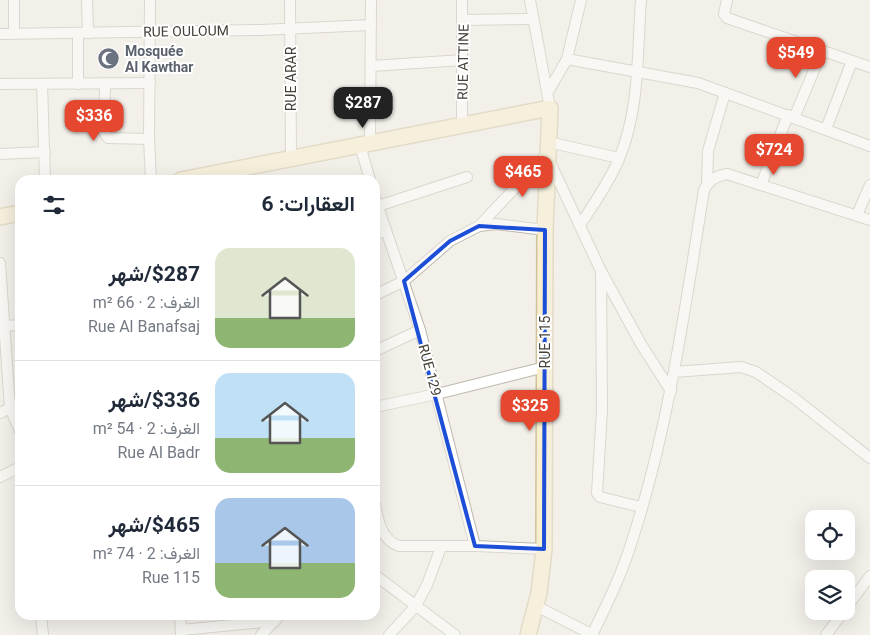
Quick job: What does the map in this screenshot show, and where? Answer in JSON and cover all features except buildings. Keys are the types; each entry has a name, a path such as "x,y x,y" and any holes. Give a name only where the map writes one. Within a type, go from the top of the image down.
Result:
{"street":[{"path":"14,0 14,34"},
{"path":"78,84 87,0"},
{"path":"150,0 149,139 151,175"},
{"name":"RUE ARAR","path":"290,0 291,158"},
{"path":"369,175 365,144 371,66 371,0"},
{"name":"RUE ATTINE","path":"462,0 464,20 462,124"},
{"path":"227,175 291,158 550,108 530,0"},
{"path":"548,92 567,59 581,0"},
{"path":"580,225 607,182 619,158 632,115 641,0"},
{"path":"728,0 724,14 727,18 870,67"},
{"path":"464,20 532,19"},
{"name":"RUE OULOUM","path":"0,34 290,29 371,25"},
{"path":"761,185 822,51"},
{"path":"567,59 698,83 870,146"},
{"path":"371,66 463,60"},
{"path":"826,129 852,61"},
{"path":"0,84 150,83"},
{"path":"42,84 45,175"},
{"path":"104,84 104,132 106,136 108,138 149,139"},
{"path":"707,184 708,152 725,93"},
{"name":"RUE 115","path":"528,635 536,606 544,549 545,230 550,108"},
{"path":"0,154 45,152"},
{"path":"548,152 619,158"},
{"path":"548,152 601,271 641,344 671,391"},
{"path":"380,293 404,281 450,241 479,226 548,152"},
{"path":"536,606 592,635 623,565 642,507 671,391 704,190 712,178 727,174 870,220"},
{"path":"380,201 467,177"},
{"path":"857,215 870,185"},
{"name":"RUE 129","path":"380,213 420,330 475,546"},
{"path":"0,216 15,214"},
{"path":"479,226 496,224 545,230"},
{"path":"380,233 386,230"},
{"path":"0,263 10,408 15,420"},
{"path":"601,271 602,410 598,493 600,497 642,507"},
{"path":"380,349 420,330"},
{"path":"380,406 545,367"},
{"path":"674,372 740,367 756,372 794,398 870,458"},
{"path":"0,413 15,406"},
{"path":"0,477 15,470"},
{"path":"380,527 393,544 408,547 475,546 544,549"},
{"path":"389,635 415,607 427,584 441,546"},
{"path":"855,596 870,576"},
{"path":"380,579 455,635"},
{"path":"42,620 43,635"},
{"path":"181,632 264,620"},
{"path":"262,635 276,620"},
{"path":"826,635 837,620"}],"highlighted area":[{"path":"479,226 545,230 544,549 475,546 404,281 450,241"}],"place":[{"name":"Mosquée Al Kawthar","path":"109,59"}]}
